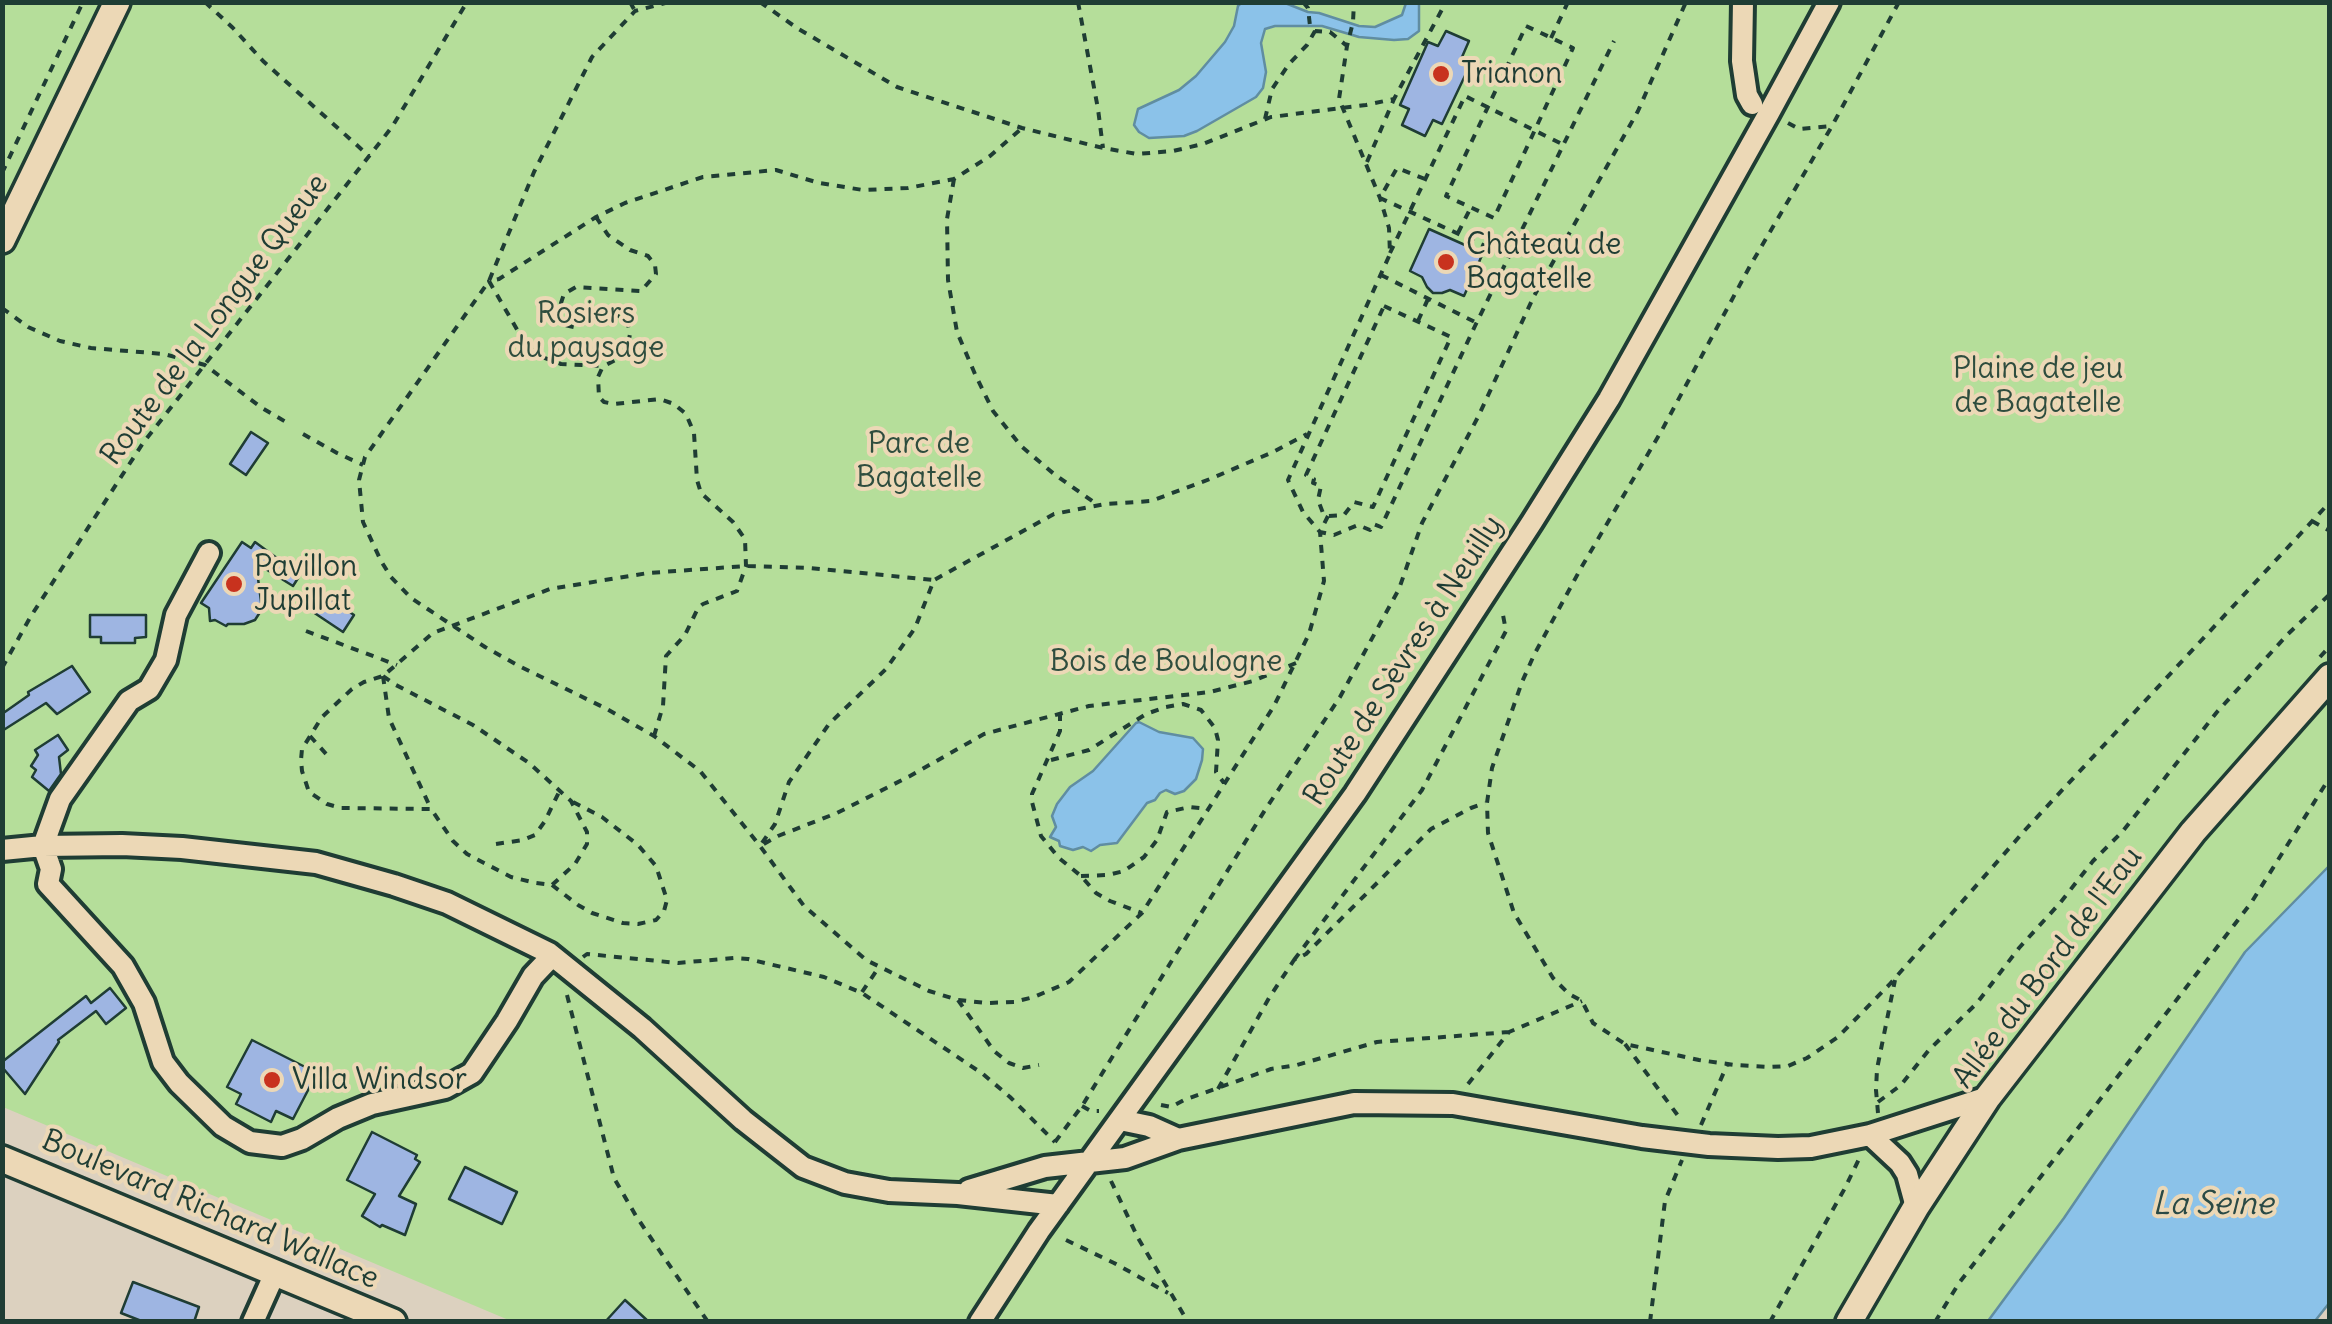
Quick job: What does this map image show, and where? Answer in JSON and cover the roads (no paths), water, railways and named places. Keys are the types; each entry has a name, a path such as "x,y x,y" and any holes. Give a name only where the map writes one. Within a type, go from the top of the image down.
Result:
{"main road":[{"path":"2,240 116,2"},
{"name":"Allée du Bord de l'Eau","path":"1849,1322 1916,1207 1988,1097 2193,832 2330,677"},
{"name":"Boulevard Richard Wallace","path":"2,1159 394,1322"}],"street":[{"path":"1743,2 1742,62 1752,104"},
{"name":"Route de Sèvres à Neuilly","path":"980,1322 1058,1205 1355,794 1532,522 1609,398 1828,2"},
{"path":"209,553 176,615 166,660 148,689 129,702 60,799 43,846 50,869 48,884 123,966 144,1003 163,1062 179,1083 224,1126 250,1142 282,1146 372,1104 445,1088 472,1073 533,976 559,961"},
{"path":"2,850 137,846 316,863 446,902 559,961 803,1167 845,1183 888,1191 1058,1205"},
{"path":"958,1194 1044,1167 1125,1158 1178,1139 1354,1104 1452,1104 1686,1142 1811,1147 1870,1136 1988,1097"},
{"path":"1120,1120 1149,1126 1178,1139"},
{"path":"1870,1136 1900,1162 1916,1207"},
{"path":"253,1322 275,1273"}],"water":[{"path":"1241,3 1285,3 1359,26 1375,27 1402,15 1406,3 1419,3 1419,31 1408,39 1394,40 1359,37 1322,26 1265,29 1261,43 1266,72 1263,88 1256,97 1184,136 1149,138 1139,132 1134,125 1138,109 1179,90 1196,76 1225,42"},
{"path":"1139,722 1159,732 1193,738 1203,749 1196,779 1184,791 1175,794 1166,790 1147,803 1117,843 1100,845 1091,851 1060,846 1059,841 1050,837 1056,827 1052,816 1057,804"},
{"name":"La Seine","path":"2329,866 2330,1302 2315,1321 1988,1321 2064,1218 2245,952"}],"place":[{"name":"Trianon","path":"1441,74"},
{"name":"Château de Bagatelle","path":"1446,262"},
{"name":"Pavillon Jupillat","path":"234,584"},
{"name":"Villa Windsor","path":"272,1080"}],"park label":[{"name":"Rosiers du paysage","path":"586,331"},
{"name":"Plaine de jeu de Bagatelle","path":"2038,386"},
{"name":"Parc de Bagatelle","path":"919,461"},
{"name":"Bois de Boulogne","path":"1166,662"}]}
